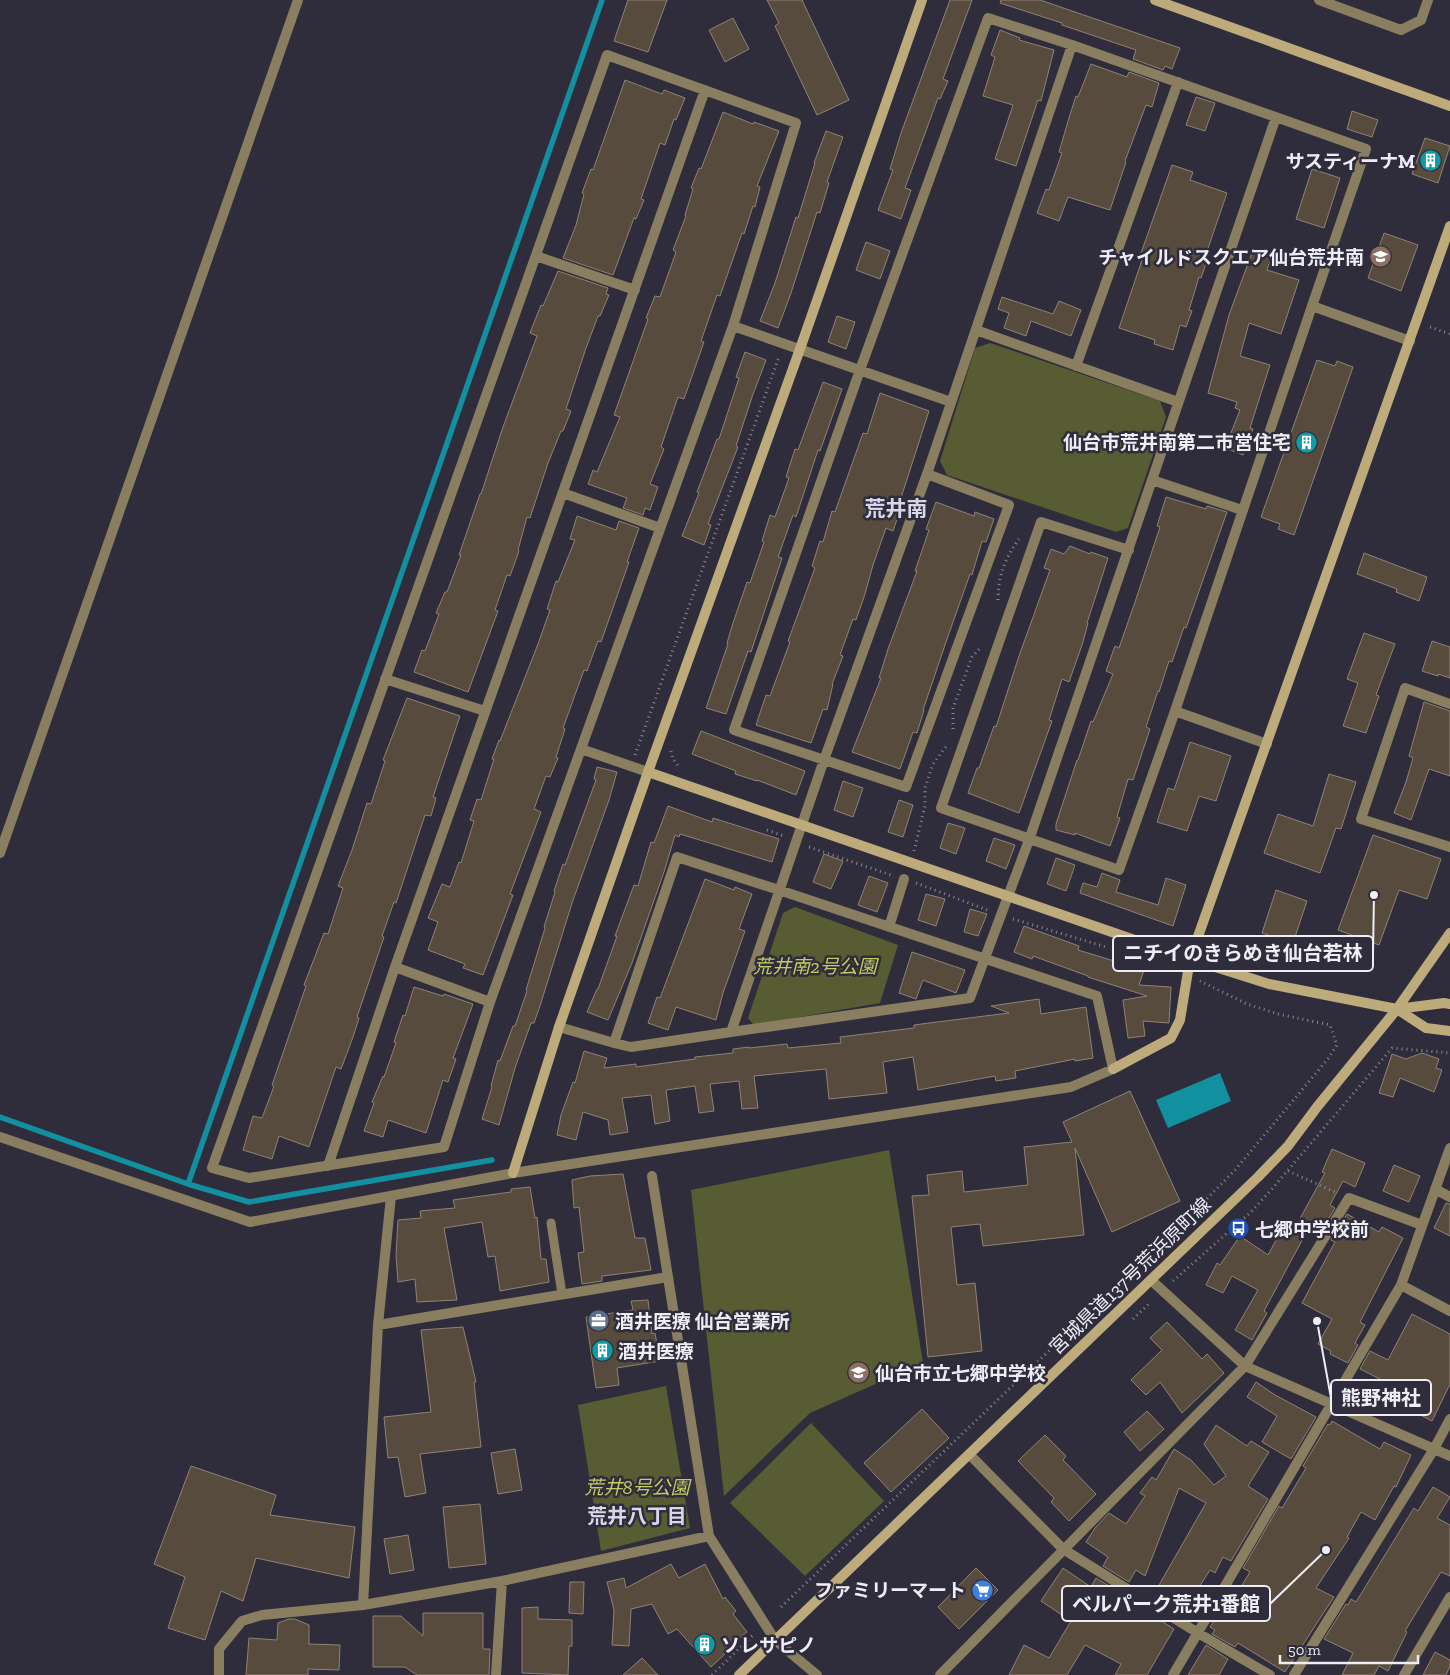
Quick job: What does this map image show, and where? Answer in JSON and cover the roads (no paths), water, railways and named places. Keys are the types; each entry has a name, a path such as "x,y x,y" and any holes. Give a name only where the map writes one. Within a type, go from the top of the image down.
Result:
{"street":[{"path":"0,853 298,0"},
{"path":"513,1173 559,1027 648,772 800,350 922,0"},
{"path":"1155,0 1450,106"},
{"path":"1325,1 1401,30 1421,20 1428,0"},
{"path":"927,474 1009,505 906,787 734,730 860,370 988,18 1072,45 1366,148 1175,711 1119,870 941,808 1041,522 1129,550"},
{"path":"731,1032 824,760 927,474 1072,45"},
{"path":"607,55 705,90 796,123 733,326 490,1002 444,1147 249,1178 212,1168 607,55"},
{"path":"1076,366 1178,82"},
{"path":"328,1166 395,967 705,90"},
{"path":"559,1027 631,1047 970,998 1029,840 1276,117"},
{"path":"0,1137 250,1222 513,1173 1071,1087 1113,1069 1171,1038 1180,1020 1190,960 1450,226"},
{"path":"536,256 634,290"},
{"path":"1312,306 1410,341"},
{"path":"733,326 951,402"},
{"path":"976,330 1178,402"},
{"path":"1152,480 1242,510"},
{"path":"562,493 660,528"},
{"path":"385,679 486,711"},
{"path":"1450,704 1405,688 1361,819 1450,847"},
{"path":"1175,711 1267,744"},
{"path":"581,749 1190,960 1269,984 1397,1009 1444,1003 1450,1004"},
{"path":"614,1043 677,857 1097,996 1113,1069"},
{"path":"889,927 904,879"},
{"name":"宮城県道137号荒浜原町線","path":"740,1675 1258,1178 1288,1146 1328,1093 1397,1009 1450,933"},
{"path":"395,967 490,1002"},
{"path":"1397,1009 1426,1028 1450,1031"},
{"path":"1173,1675 1401,1285 1450,1148"},
{"path":"652,1176 709,1536 776,1640 817,1675"},
{"path":"1435,1189 1450,1196"},
{"path":"362,1605 378,1326 391,1196"},
{"path":"940,1675 1245,1366 1349,1198 1422,1225"},
{"path":"378,1326 668,1276"},
{"path":"1151,1280 1245,1366 1450,1456"},
{"path":"1401,1285 1450,1311"},
{"path":"1294,1675 1434,1449 1450,1419"},
{"path":"970,1455 1063,1549 1198,1633 1270,1675"},
{"path":"219,1675 219,1649 242,1621 262,1615 362,1605 502,1581 709,1536"},
{"path":"496,1675 502,1581"},
{"path":"1404,1675 1450,1597"}],"lane":[{"path":"551,1223 562,1294"}],"water":[{"path":"1220,1073 1231,1101 1168,1128 1156,1100"}],"waterway":[{"path":"188,1184 602,0"},
{"path":"0,1117 188,1184 249,1202 492,1160"}],"place":[{"name":"サスティーナM","path":"1431,161"},
{"name":"チャイルドスクエア仙台荒井南","path":"1380,257"},
{"name":"仙台市荒井南第二市営住宅","path":"1307,442"},
{"name":"ニチイのきらめき仙台若林","path":"1374,895"},
{"name":"七郷中学校前","path":"1239,1229"},
{"name":"酒井医療 仙台営業所","path":"599,1321"},
{"name":"熊野神社","path":"1317,1321"},
{"name":"酒井医療","path":"602,1351"},
{"name":"仙台市立七郷中学校","path":"859,1373"},
{"name":"ベルパーク荒井1番館","path":"1326,1550"},
{"name":"ファミリーマート","path":"982,1590"},
{"name":"ソレサピノ","path":"705,1645"}],"district":[{"name":"荒井南","path":"896,508"},
{"name":"荒井八丁目","path":"637,1516"}],"park label":[{"name":"荒井南2号公園","path":"815,966"},
{"name":"荒井8号公園","path":"637,1487"}]}
